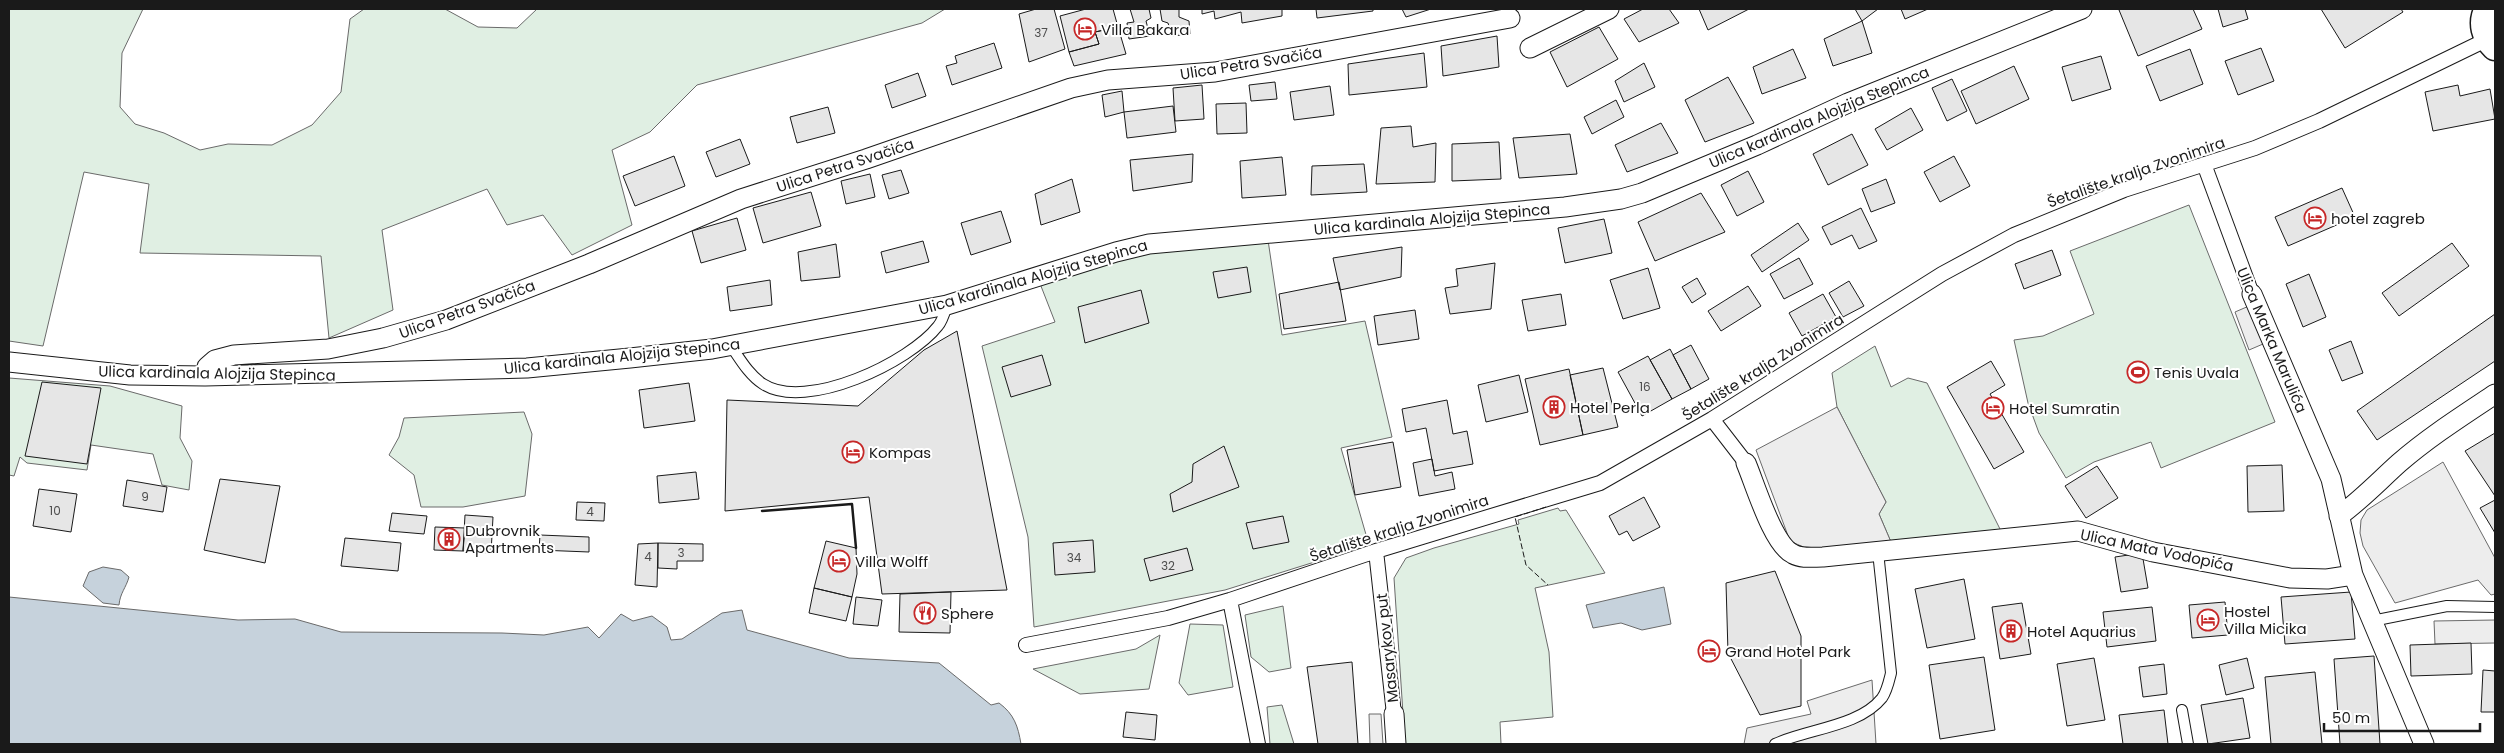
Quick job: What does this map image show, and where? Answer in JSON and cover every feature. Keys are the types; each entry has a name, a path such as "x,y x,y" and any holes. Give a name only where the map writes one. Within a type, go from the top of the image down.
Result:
{"main road":[{"path":"2488,9 2484,21 2491,43"}],"street":[{"path":"1530,48 1609,9"},
{"name":"Ulica kardinala Alojzija Stepinca","path":"9,362 130,375 205,376 527,368 731,346 948,305 1046,273 1149,244 1546,208 1621,199 1642,193 1757,145 1848,103 2082,9"},
{"name":"Ulica Petra Svačića","path":"205,376 207,367 216,360 234,355 328,349 383,338 446,320 589,264 741,199 866,159 1071,88 1108,80 1215,72 1510,18"},
{"name":"Šetalište kralja Zvonimira","path":"1026,644 1113,630 1168,618 1230,600 1376,551 1600,483 1712,419 1942,274 2014,235 2124,190 2255,148 2491,43"},
{"name":"Ulica Marka Marulića","path":"2204,164 2252,294 2330,479 2352,575"},
{"path":"2339,516 2357,503 2398,464 2432,436 2495,394"},
{"path":"1712,419 1746,463"},
{"name":"Ulica Mata Vodopića","path":"1746,463 1779,541 1793,554 1804,557 1823,558 2078,531 2153,552 2290,578 2327,579 2352,575"},
{"name":"Masarykov put","path":"1376,551 1396,744"},
{"path":"2352,575 2424,744"},
{"path":"1230,600 1258,744"}],"lane":[{"path":"731,346 743,365 763,384 780,390 800,391 842,385 876,372 924,340 940,324 948,305"},
{"path":"1775,744 1852,719 1882,698 1889,685 1891,673 1878,552"},
{"path":"2372,621 2447,606 2495,607"},
{"path":"2182,710 2188,744"}],"green space":[{"path":"9,9 143,9 122,53 120,107 135,124 164,133 200,150 228,144 272,145 312,125 341,92 350,19 364,9 445,9 478,27 517,28 537,9 945,9 922,23 697,85 650,132 612,150 632,225 572,255 543,215 507,225 487,189 382,230 393,310 329,338 321,256 140,253 149,184 84,172 43,346 9,341"},
{"name":"Tenis Uvala","path":"2189,205 2275,422 2161,468 2151,442 2094,462 2066,478 2039,433 2028,403 2014,340 2043,336 2094,314 2070,251"},
{"path":"1268,240 1282,335 1365,321 1392,437 1341,448 1369,545 1225,590 1034,627 1028,537 982,346 1055,322 1039,281 1151,251"},
{"path":"1875,346 1891,387 1908,378 1927,383 2001,531 1891,542 1879,514 1886,502 1837,407 1832,373"},
{"path":"9,378 110,386 182,406 180,438 192,461 189,490 162,485 153,454 91,445 87,470 27,463 20,457 14,476 9,475"},
{"path":"524,412 532,434 525,496 463,507 421,507 414,475 389,455 399,437 404,418"},
{"path":"1558,508 1560,511 1566,510 1605,573 1535,588 1549,652 1553,717 1500,722 1501,744 1405,744 1394,578 1406,558 1434,548 1519,524 1518,520"},
{"path":"1283,606 1291,668 1269,672 1251,657 1245,615"},
{"path":"1190,624 1223,625 1233,687 1188,695 1179,683"},
{"path":"1160,635 1149,689 1080,694 1033,669 1136,649"},
{"path":"1282,705 1294,744 1270,744 1267,707"}],"shaded area":[{"path":"2249,306 2263,344 2249,350 2235,312"},
{"path":"1837,407 1886,502 1879,514 1891,542 1812,551 1790,541 1756,450"},
{"path":"2443,462 2495,558 2495,594 2491,595 2478,580 2395,603 2363,546 2360,533 2361,520 2367,510"},
{"path":"103,567 121,570 129,577 119,605 103,603 83,586 89,572"},
{"path":"1664,587 1671,624 1642,630 1621,623 1593,628 1586,605"},
{"path":"9,597 238,620 295,619 341,632 544,635 588,627 599,638 621,614 633,621 652,616 667,627 671,640 682,639 722,613 742,610 747,630 849,658 939,663 991,705 999,703 1004,707 1014,721 1021,744 9,744"},
{"path":"2495,620 2495,643 2435,644 2434,621"},
{"path":"1872,680 1876,744 1744,744 1747,728 1811,714 1807,701"},
{"path":"1369,714 1381,714 1383,744 1370,744"}],"building":[{"path":"1036,9 1054,9 1065,49 1029,62 1019,14"},
{"name":"Villa Bakara","path":"1086,9 1113,9 1118,27 1095,32 1099,44 1069,52 1060,16"},
{"path":"1130,9 1149,9 1151,18 1146,21 1150,36 1129,39 1127,23 1134,22"},
{"path":"1160,9 1179,9 1179,17 1189,21 1190,34 1172,36 1168,23 1162,21"},
{"path":"1202,9 1282,9 1282,16 1242,23 1241,12 1215,19 1214,11 1202,14"},
{"path":"1316,9 1373,9 1373,11 1317,18"},
{"path":"1402,9 1431,9 1406,17"},
{"path":"1643,9 1669,9 1679,23 1639,42 1624,19"},
{"path":"1699,9 1749,9 1708,30"},
{"path":"1855,9 1878,9 1862,21"},
{"path":"1901,9 1928,9 1905,19"},
{"path":"2193,9 2202,29 2138,56 2119,10"},
{"path":"2218,9 2245,9 2248,19 2223,27"},
{"path":"2321,9 2401,9 2403,12 2345,48"},
{"path":"1862,21 1872,53 1833,66 1824,39"},
{"path":"1118,27 1126,54 1074,66 1069,52 1099,44 1095,32"},
{"path":"1599,27 1618,59 1567,87 1550,52"},
{"path":"1497,36 1499,67 1443,76 1441,46"},
{"path":"994,43 1002,68 952,85 946,66 957,63 955,56"},
{"path":"2261,48 2274,81 2238,95 2225,61"},
{"path":"1793,49 1806,78 1762,94 1753,67"},
{"path":"2190,49 2203,84 2160,101 2146,66"},
{"path":"1424,53 1427,87 1349,95 1348,64"},
{"path":"2101,56 2111,89 2072,101 2062,67"},
{"path":"1644,63 1655,87 1624,102 1615,81"},
{"path":"2014,66 2029,99 1976,124 1961,91"},
{"path":"918,73 926,96 892,108 885,85"},
{"path":"1728,77 1754,123 1705,142 1685,100"},
{"path":"1952,79 1967,111 1947,121 1932,88"},
{"path":"1275,82 1277,99 1251,101 1249,85"},
{"path":"1202,85 1204,119 1175,121 1173,88"},
{"path":"2458,85 2460,96 2490,89 2495,119 2433,131 2425,92"},
{"path":"1330,86 1334,115 1294,120 1290,92"},
{"path":"1122,91 1124,112 1105,117 1102,95"},
{"path":"1616,100 1624,117 1592,134 1584,117"},
{"path":"1246,103 1247,133 1217,134 1216,104"},
{"path":"1173,106 1176,132 1127,138 1124,112"},
{"path":"828,107 835,133 797,143 790,117"},
{"path":"1911,108 1923,130 1887,150 1875,129"},
{"path":"1661,123 1678,153 1627,172 1615,145"},
{"path":"1411,126 1413,147 1436,143 1435,182 1376,184 1381,128"},
{"path":"1570,134 1577,174 1519,178 1513,138"},
{"path":"1852,134 1868,165 1828,185 1813,154"},
{"path":"740,139 750,164 716,177 706,152"},
{"path":"1499,142 1501,179 1452,181 1452,144"},
{"path":"1193,154 1192,182 1133,191 1130,160"},
{"path":"674,156 685,186 635,206 623,176"},
{"path":"1954,156 1970,186 1940,202 1924,172"},
{"path":"1282,157 1286,195 1242,198 1240,161"},
{"path":"1364,164 1367,192 1311,195 1312,166"},
{"path":"901,170 909,193 889,199 882,175"},
{"path":"1748,171 1764,202 1737,216 1721,185"},
{"path":"870,174 875,197 846,204 841,181"},
{"path":"1072,179 1080,212 1041,225 1035,194"},
{"path":"1886,179 1895,203 1871,212 1862,189"},
{"path":"2342,188 2355,217 2288,246 2275,217"},
{"path":"811,192 821,226 763,243 753,208"},
{"path":"1701,193 1725,232 1655,261 1638,222"},
{"path":"1861,208 1877,241 1859,249 1852,235 1831,245 1822,227"},
{"path":"1001,211 1011,242 971,255 961,223"},
{"path":"737,218 746,250 701,263 692,231"},
{"path":"1604,219 1612,253 1565,263 1558,228"},
{"path":"1798,223 1809,240 1762,272 1751,255"},
{"path":"923,241 929,262 886,273 881,252"},
{"path":"2452,243 2469,266 2399,316 2382,293"},
{"path":"836,244 840,277 801,281 798,252"},
{"path":"1402,247 1401,277 1340,290 1333,258"},
{"path":"2052,250 2061,275 2024,289 2015,264"},
{"path":"1799,258 1813,284 1784,299 1770,274"},
{"path":"1495,263 1491,309 1450,314 1445,288 1458,286 1456,269"},
{"path":"1247,267 1251,292 1218,298 1213,272"},
{"path":"1648,268 1660,308 1623,319 1610,280"},
{"path":"2309,274 2326,317 2303,327 2286,284"},
{"path":"1697,278 1706,294 1692,303 1682,287"},
{"path":"770,280 772,305 730,311 727,287"},
{"path":"1849,281 1864,306 1843,317 1829,293"},
{"path":"1339,282 1346,321 1284,329 1279,294"},
{"path":"1748,286 1761,306 1721,331 1708,311"},
{"path":"1141,290 1149,323 1085,343 1078,307"},
{"path":"1561,294 1566,325 1528,331 1522,300"},
{"path":"1823,294 1836,317 1802,336 1789,313"},
{"path":"1415,310 1419,339 1378,345 1374,316"},
{"path":"2495,314 2495,361 2377,440 2357,411"},
{"name":"Kompas","path":"957,331 1007,590 882,594 869,497 725,511 727,400 858,406 924,350"},
{"path":"2351,341 2363,373 2342,381 2329,350"},
{"path":"1691,345 1709,379 1691,389 1673,355"},
{"path":"1670,349 1691,389 1672,399 1650,360"},
{"path":"1042,355 1051,385 1011,397 1002,367"},
{"path":"1648,356 1672,399 1642,416 1618,372"},
{"path":"1991,361 2005,385 1990,394 2024,452 1994,469 1947,387"},
{"path":"1603,368 1618,427 1583,435 1570,375"},
{"name":"Hotel Perla","path":"1569,369 1583,435 1540,445 1525,379"},
{"path":"1519,375 1528,412 1486,422 1478,385"},
{"path":"42,382 101,388 87,464 25,456"},
{"path":"689,383 695,421 644,428 639,390"},
{"path":"1447,400 1453,434 1467,431 1473,464 1434,471 1426,428 1406,432 1402,409"},
{"path":"2495,433 2495,496 2465,451"},
{"path":"1393,442 1401,487 1355,495 1347,450"},
{"path":"1224,446 1239,487 1173,512 1170,494 1192,482 1193,464"},
{"path":"1432,459 1435,476 1452,472 1455,489 1419,496 1413,463"},
{"path":"2282,465 2284,511 2248,512 2247,466"},
{"path":"2097,466 2118,498 2086,518 2065,486"},
{"path":"696,472 699,499 659,503 657,476"},
{"path":"220,479 280,486 265,563 204,550"},
{"path":"127,480 167,487 163,512 123,506"},
{"path":"39,489 77,494 71,532 33,526"},
{"path":"1644,497 1660,527 1633,541 1627,531 1619,535 1609,516"},
{"path":"2495,500 2495,533 2480,508"},
{"path":"577,502 605,503 604,521 576,520"},
{"path":"392,513 427,516 424,534 389,531"},
{"path":"465,515 493,517 491,553 463,551"},
{"path":"1283,516 1289,542 1253,549 1246,523"},
{"name":"Dubrovnik Apartments","path":"435,527 465,528 463,551 434,550"},
{"path":"540,535 589,537 589,552 539,550"},
{"path":"345,538 401,543 398,571 341,566"},
{"path":"1093,540 1095,572 1055,575 1053,543"},
{"name":"Villa Wolff","path":"826,541 856,548 857,574 852,597 814,588"},
{"path":"658,543 657,587 635,585 638,544"},
{"path":"658,543 703,544 703,561 677,561 677,569 658,568"},
{"path":"1187,548 1193,570 1150,581 1144,559"},
{"path":"2142,553 2148,588 2121,592 2115,557"},
{"path":"1775,571 1801,636 1801,706 1760,715 1728,653 1726,583"},
{"path":"1964,579 1975,639 1927,648 1915,589"},
{"path":"814,588 852,597 846,621 809,613"},
{"name":"Sphere","path":"951,592 950,633 899,632 900,594"},
{"path":"2351,592 2355,639 2285,644 2281,597"},
{"path":"856,597 882,600 878,626 853,624"},
{"name":"Hostel Villa Micika","path":"2225,602 2228,635 2192,638 2189,605"},
{"name":"Hotel Aquarius","path":"2022,603 2031,654 2000,659 1992,607"},
{"path":"2152,607 2156,641 2107,647 2103,612"},
{"path":"2471,643 2472,674 2411,676 2410,645"},
{"path":"2374,656 2380,744 2340,744 2334,659"},
{"path":"1984,657 1995,730 1940,739 1929,665"},
{"path":"2094,658 2105,720 2067,726 2057,664"},
{"path":"2247,658 2254,688 2226,695 2219,665"},
{"path":"1352,662 1358,744 1318,744 1307,667"},
{"path":"2164,664 2167,694 2143,697 2139,667"},
{"path":"2483,670 2495,671 2495,712 2481,712"},
{"path":"2315,672 2322,744 2271,744 2265,677"},
{"path":"2243,698 2250,738 2208,744 2201,705"},
{"path":"2164,710 2168,744 2123,744 2119,715"},
{"path":"1126,712 1157,715 1155,740 1123,737"}],"fence":[{"path":"1546,507 1515,517 1526,565 1548,585"}],"wall":[{"path":"762,511 852,504 856,548"}],"place":[{"name":"Villa Bakara","path":"1085,29"},
{"name":"hotel zagreb","path":"2315,218"},
{"name":"Tenis Uvala","path":"2138,372"},
{"name":"Hotel Perla","path":"1554,407"},
{"name":"Hotel Sumratin","path":"1993,408"},
{"name":"Kompas","path":"853,452"},
{"name":"Dubrovnik Apartments","path":"449,539"},
{"name":"Villa Wolff","path":"839,561"},
{"name":"Sphere","path":"925,613"},
{"name":"Hostel Villa Micika","path":"2208,620"},
{"name":"Hotel Aquarius","path":"2011,631"},
{"name":"Grand Hotel Park","path":"1709,651"}]}
